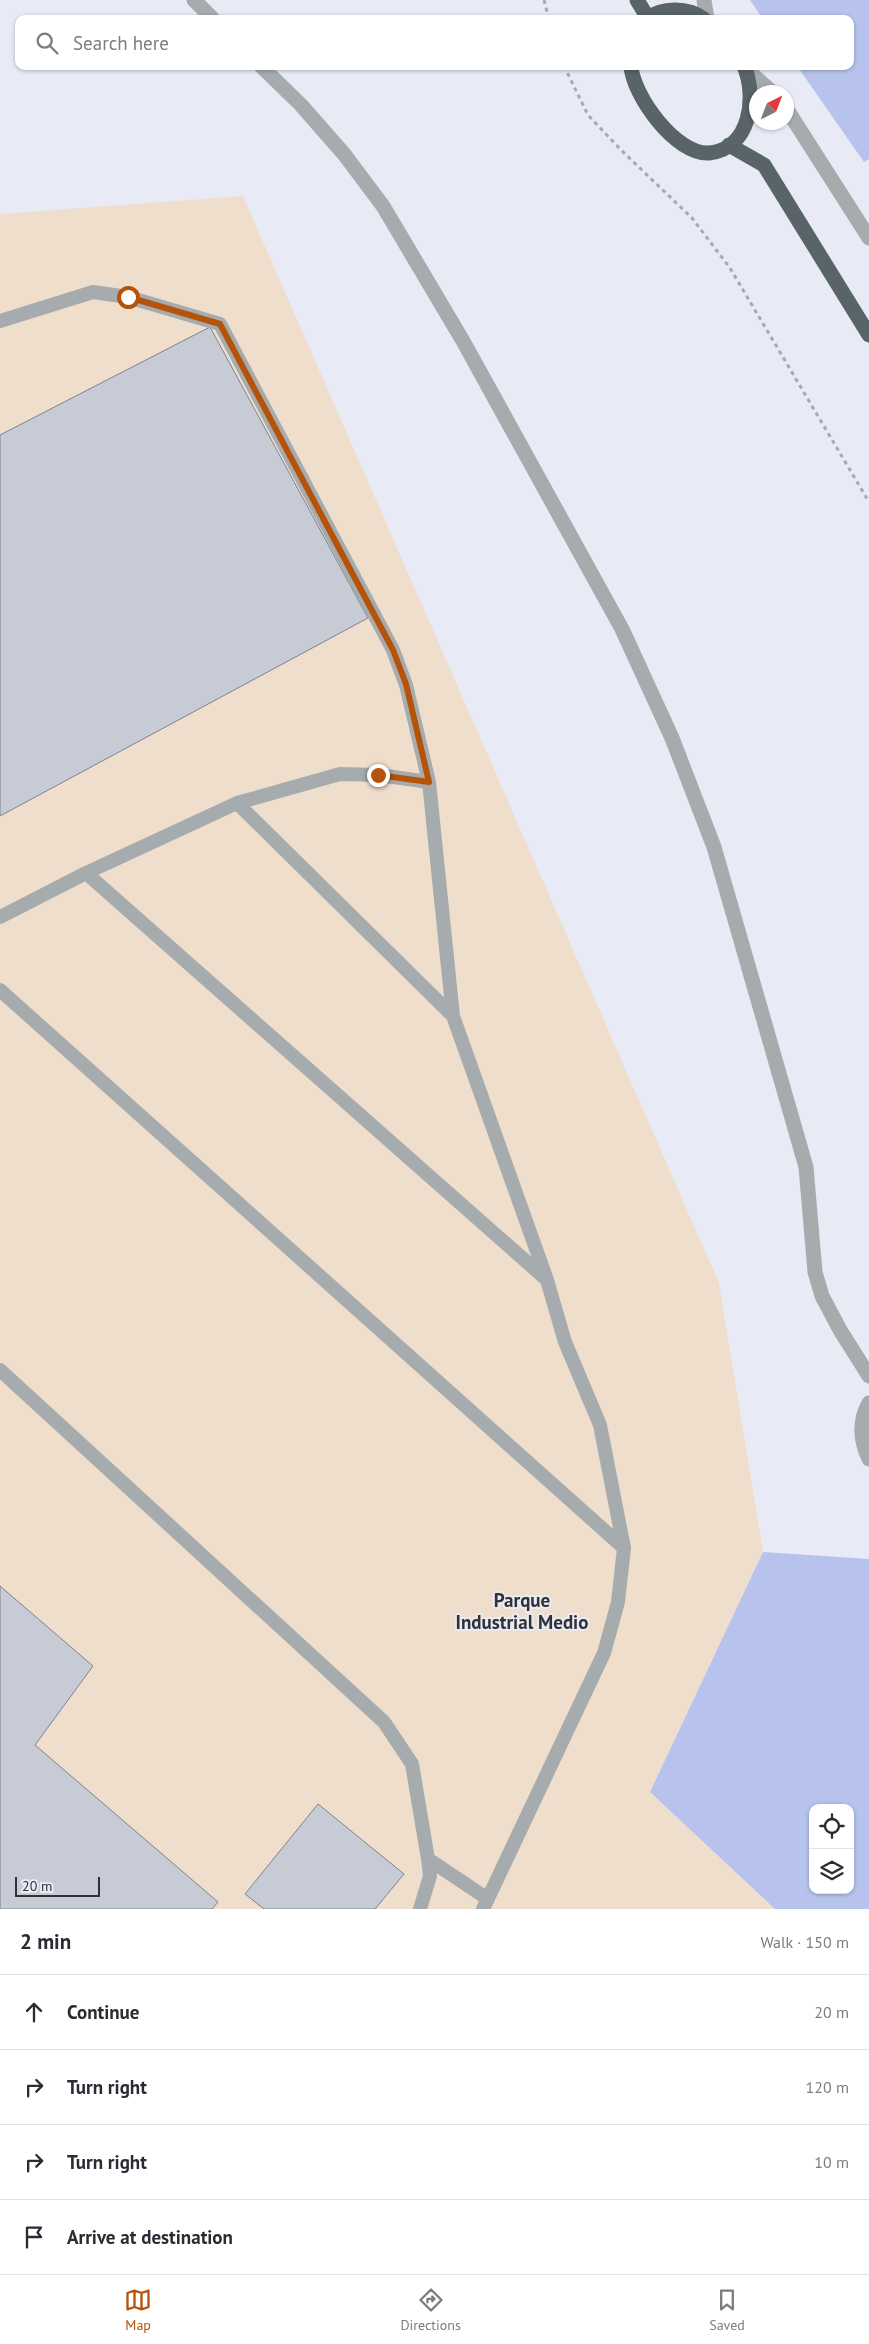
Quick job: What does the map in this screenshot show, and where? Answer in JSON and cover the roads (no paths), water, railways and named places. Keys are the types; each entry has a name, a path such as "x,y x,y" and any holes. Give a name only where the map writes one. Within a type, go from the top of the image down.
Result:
{"highway":[{"path":"637,0 646,15"},
{"path":"652,15 655,12 673,10 699,15"},
{"path":"632,70 632,75 641,96 654,117 671,135 690,148 709,153 729,144 747,124 752,103 749,78 745,70"},
{"path":"729,144 764,165 869,335"}],"street":[{"path":"194,0 209,15"},
{"path":"704,0 705,15"},
{"path":"265,70 301,105 344,154 383,206 463,342 622,629 672,738 714,847 806,1167 815,1272 822,1296 840,1330 869,1376"},
{"path":"747,70 764,85"},
{"path":"794,119 863,215 869,238"},
{"path":"869,1403 862,1416 863,1446 869,1459"}],"lane":[{"path":"0,321 93,292 128,297 220,324 393,650 406,684 429,782 453,1016 547,1280 565,1342 600,1424 624,1548 618,1602 604,1653 485,1904 428,1859"},
{"path":"0,917 86,872 237,803 340,774 378,775 429,782"},
{"path":"237,803 453,1016"},
{"path":"86,872 547,1280"},
{"path":"0,990 624,1548"},
{"path":"0,1370 384,1722 412,1764 430,1876 420,1909"}],"district":[{"name":"Parque Industrial Medio","path":"522,1611"}]}
